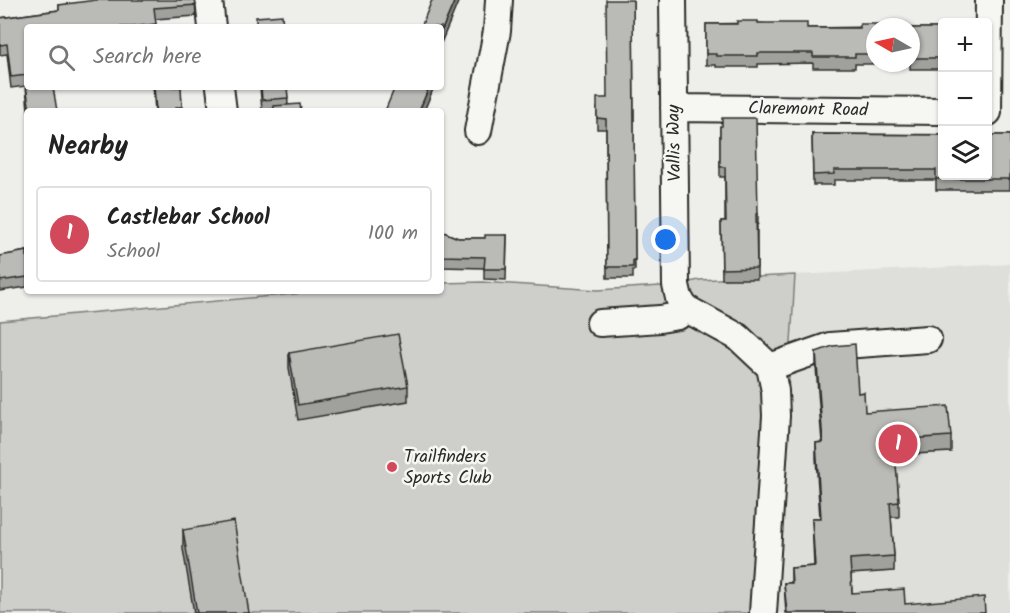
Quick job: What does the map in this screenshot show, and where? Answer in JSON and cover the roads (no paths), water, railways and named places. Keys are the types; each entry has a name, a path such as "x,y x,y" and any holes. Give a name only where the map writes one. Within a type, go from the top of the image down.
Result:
{"street":[{"path":"209,0 212,24"},
{"path":"478,132 497,31 499,0"},
{"name":"Vallis Way","path":"673,0 674,108 681,297"},
{"path":"988,72 989,0"},
{"path":"220,90 223,108"},
{"name":"Claremont Road","path":"674,108 938,111"},
{"path":"992,112 1010,112"},
{"path":"600,323 678,316 681,297 738,337 770,367 775,391 776,416 763,613"},
{"path":"770,367 830,346 928,339"}],"place":[{"name":"Castlebar School","path":"898,444"},
{"name":"Trailfinders Sports Club","path":"392,467"}]}
